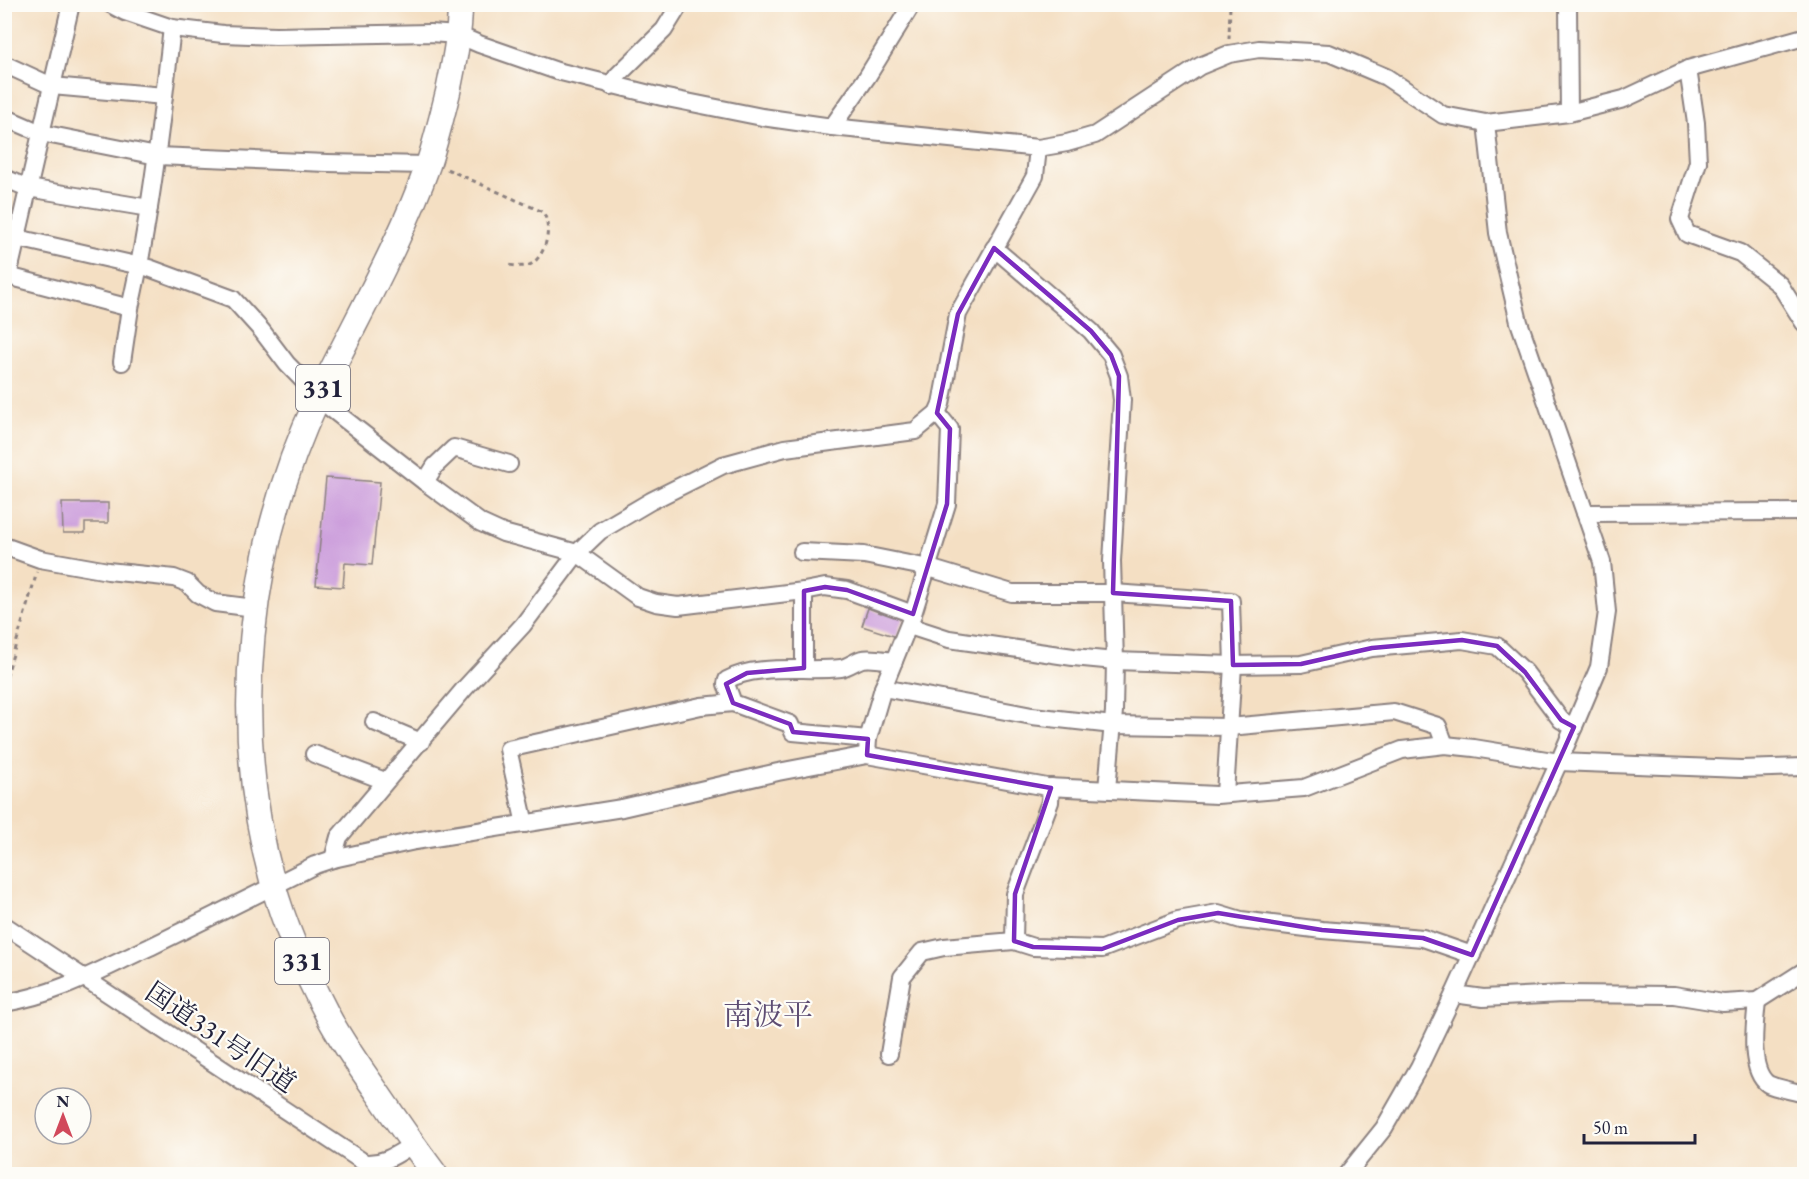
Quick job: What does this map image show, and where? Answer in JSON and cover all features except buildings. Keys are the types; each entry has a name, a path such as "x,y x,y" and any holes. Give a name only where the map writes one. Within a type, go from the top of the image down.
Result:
{"highway":[{"name":"331","path":"435,1174 412,1145 327,1015 299,955 274,886 259,815 252,758 249,692 255,608 261,571 288,470 319,397 396,240 428,165 439,130 453,67 460,4"}],"street":[{"path":"71,4 28,188 10,236 6,275 130,309"},
{"path":"110,4 125,12 172,28 223,34 276,36 458,34 479,44 546,67 611,86 762,117 832,127 1038,148 1095,135 1200,66 1229,54 1259,49 1329,53 1386,77 1443,115 1486,123 1569,113 1624,99 1688,69 1804,37"},
{"path":"611,86 617,76 664,30 680,4"},
{"path":"832,127 867,77 912,4"},
{"path":"1568,4 1569,113"},
{"path":"122,362 157,156 172,28"},
{"path":"4,63 52,87 164,96"},
{"path":"1688,69 1696,123 1698,162 1680,219 1687,234 1740,253 1780,285 1804,323"},
{"path":"4,117 41,133 157,156 428,165"},
{"path":"1347,1174 1384,1128 1419,1068 1454,994 1559,762 1599,667 1607,612 1602,562 1520,322 1498,233 1486,123"},
{"path":"333,859 339,837 465,688 523,625 577,553 600,531 651,501 723,465 785,448 915,432 937,413 958,314 1035,176 1038,148"},
{"path":"4,178 28,188 149,208"},
{"path":"10,236 140,266 233,299 262,331 287,364 329,407 425,482 489,526 503,533 577,553 638,597 656,603 678,606 825,587 847,590 949,639 1116,661 1233,665 1301,664 1372,648 1471,641 1497,646 1525,672 1561,720 1574,727"},
{"path":"994,248 1091,330 1111,355 1119,376 1122,400 1112,561 1116,661 1107,789"},
{"path":"868,747 883,688 911,620 947,504 950,429 937,413"},
{"path":"425,482 435,466 454,448 510,464"},
{"path":"1585,513 1804,512"},
{"path":"4,546 40,559 108,571 174,579 187,584 198,594 215,603 255,608"},
{"path":"802,552 864,555 929,568 1012,593 1113,593 1231,601 1233,665 1225,794"},
{"path":"804,591 804,668"},
{"path":"733,703 726,684 727,680 734,676 804,668 843,668 863,659 894,661"},
{"path":"883,688 1032,716 1113,725 1229,727 1394,712 1438,726 1445,745"},
{"path":"525,824 508,750 701,706 733,703 790,723 793,732 1051,787 1225,794 1304,788 1402,750 1445,745 1474,747 1559,762 1741,769 1804,767"},
{"path":"374,722 421,742"},
{"path":"4,1003 26,1000 52,992 101,972 315,865 333,859 415,841 622,808 778,772 868,747"},
{"path":"314,754 385,781"},
{"path":"1014,941 1015,894 1050,802 1051,787"},
{"path":"889,1054 902,977 922,952 944,947 1014,941 1034,947 1102,950 1178,920 1218,913 1241,920 1322,930 1423,938 1472,955"},
{"name":"国道331号旧道","path":"4,925 365,1163 377,1164 388,1160 412,1145"},
{"path":"1454,994 1483,998 1563,994 1674,996 1723,1003 1756,1001 1804,970"},
{"path":"1756,1001 1754,1043 1758,1071 1768,1084 1804,1094"}],"path":[{"path":"1229,54 1230,4"},
{"path":"428,165 441,166 543,212 548,220 548,232 546,243 534,262 524,267 509,265"},
{"path":"4,685 40,559"}],"highlighted area":[{"path":"994,248 1091,331 1111,355 1119,376 1113,593 1231,601 1233,665 1301,664 1372,648 1462,640 1497,646 1525,672 1561,720 1574,727 1472,955 1423,938 1322,930 1218,913 1178,920 1102,949 1033,947 1014,941 1015,894 1051,788 867,755 868,739 793,732 790,724 733,703 726,684 747,673 804,668 804,591 825,587 847,590 913,614 947,504 950,429 937,413 958,314"}],"district":[{"name":"南波平","path":"768,1014"}]}
